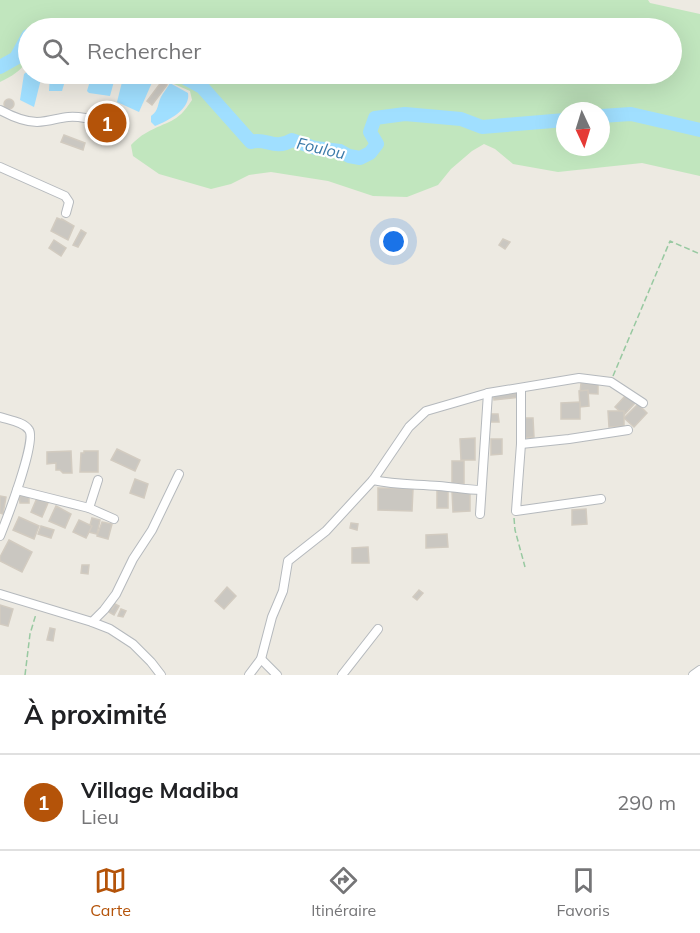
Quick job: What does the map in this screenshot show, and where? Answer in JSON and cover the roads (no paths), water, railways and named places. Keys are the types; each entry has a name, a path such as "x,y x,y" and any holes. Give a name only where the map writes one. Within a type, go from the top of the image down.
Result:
{"street":[{"path":"0,110 36,122 69,115 85,118"},
{"path":"0,167 65,196 69,202 66,213"},
{"path":"249,675 261,659 272,617 283,591 288,561 326,531 373,480 409,427 426,411 488,393 579,378 611,382 643,404"},
{"path":"521,388 521,444 516,511 601,499"},
{"path":"480,514 488,393"},
{"path":"0,417 23,425 31,432 17,490 0,536"},
{"path":"521,444 628,430"},
{"path":"92,622 116,594 133,559 152,531 179,474"},
{"path":"89,508 98,480"},
{"path":"373,480 393,485 481,490"},
{"path":"17,490 89,508 114,519"},
{"path":"0,594 110,629 133,644 161,675"},
{"path":"342,675 378,629"},
{"path":"261,659 277,675"},
{"path":"693,675 700,670"}],"water":[{"path":"22,84 40,84 34,107 20,100"},
{"path":"49,84 64,84 62,91 49,91"},
{"path":"89,84 113,84 110,96 87,91"},
{"path":"122,84 151,84 139,112 117,102"},
{"path":"169,84 188,93 186,104 178,114 155,126 151,122 151,116 157,109"}],"waterway":[{"name":"Foulou","path":"0,67 16,58 18,54"},
{"name":"Foulou","path":"196,84 202,87 251,142 280,144 292,140 315,148 340,151 360,158 370,153 377,144 370,132 375,118 405,114 461,119 482,127 556,121"},
{"name":"Foulou","path":"610,115 631,114 700,130"}],"place":[{"name":"Village Madiba","path":"107,123"}]}
